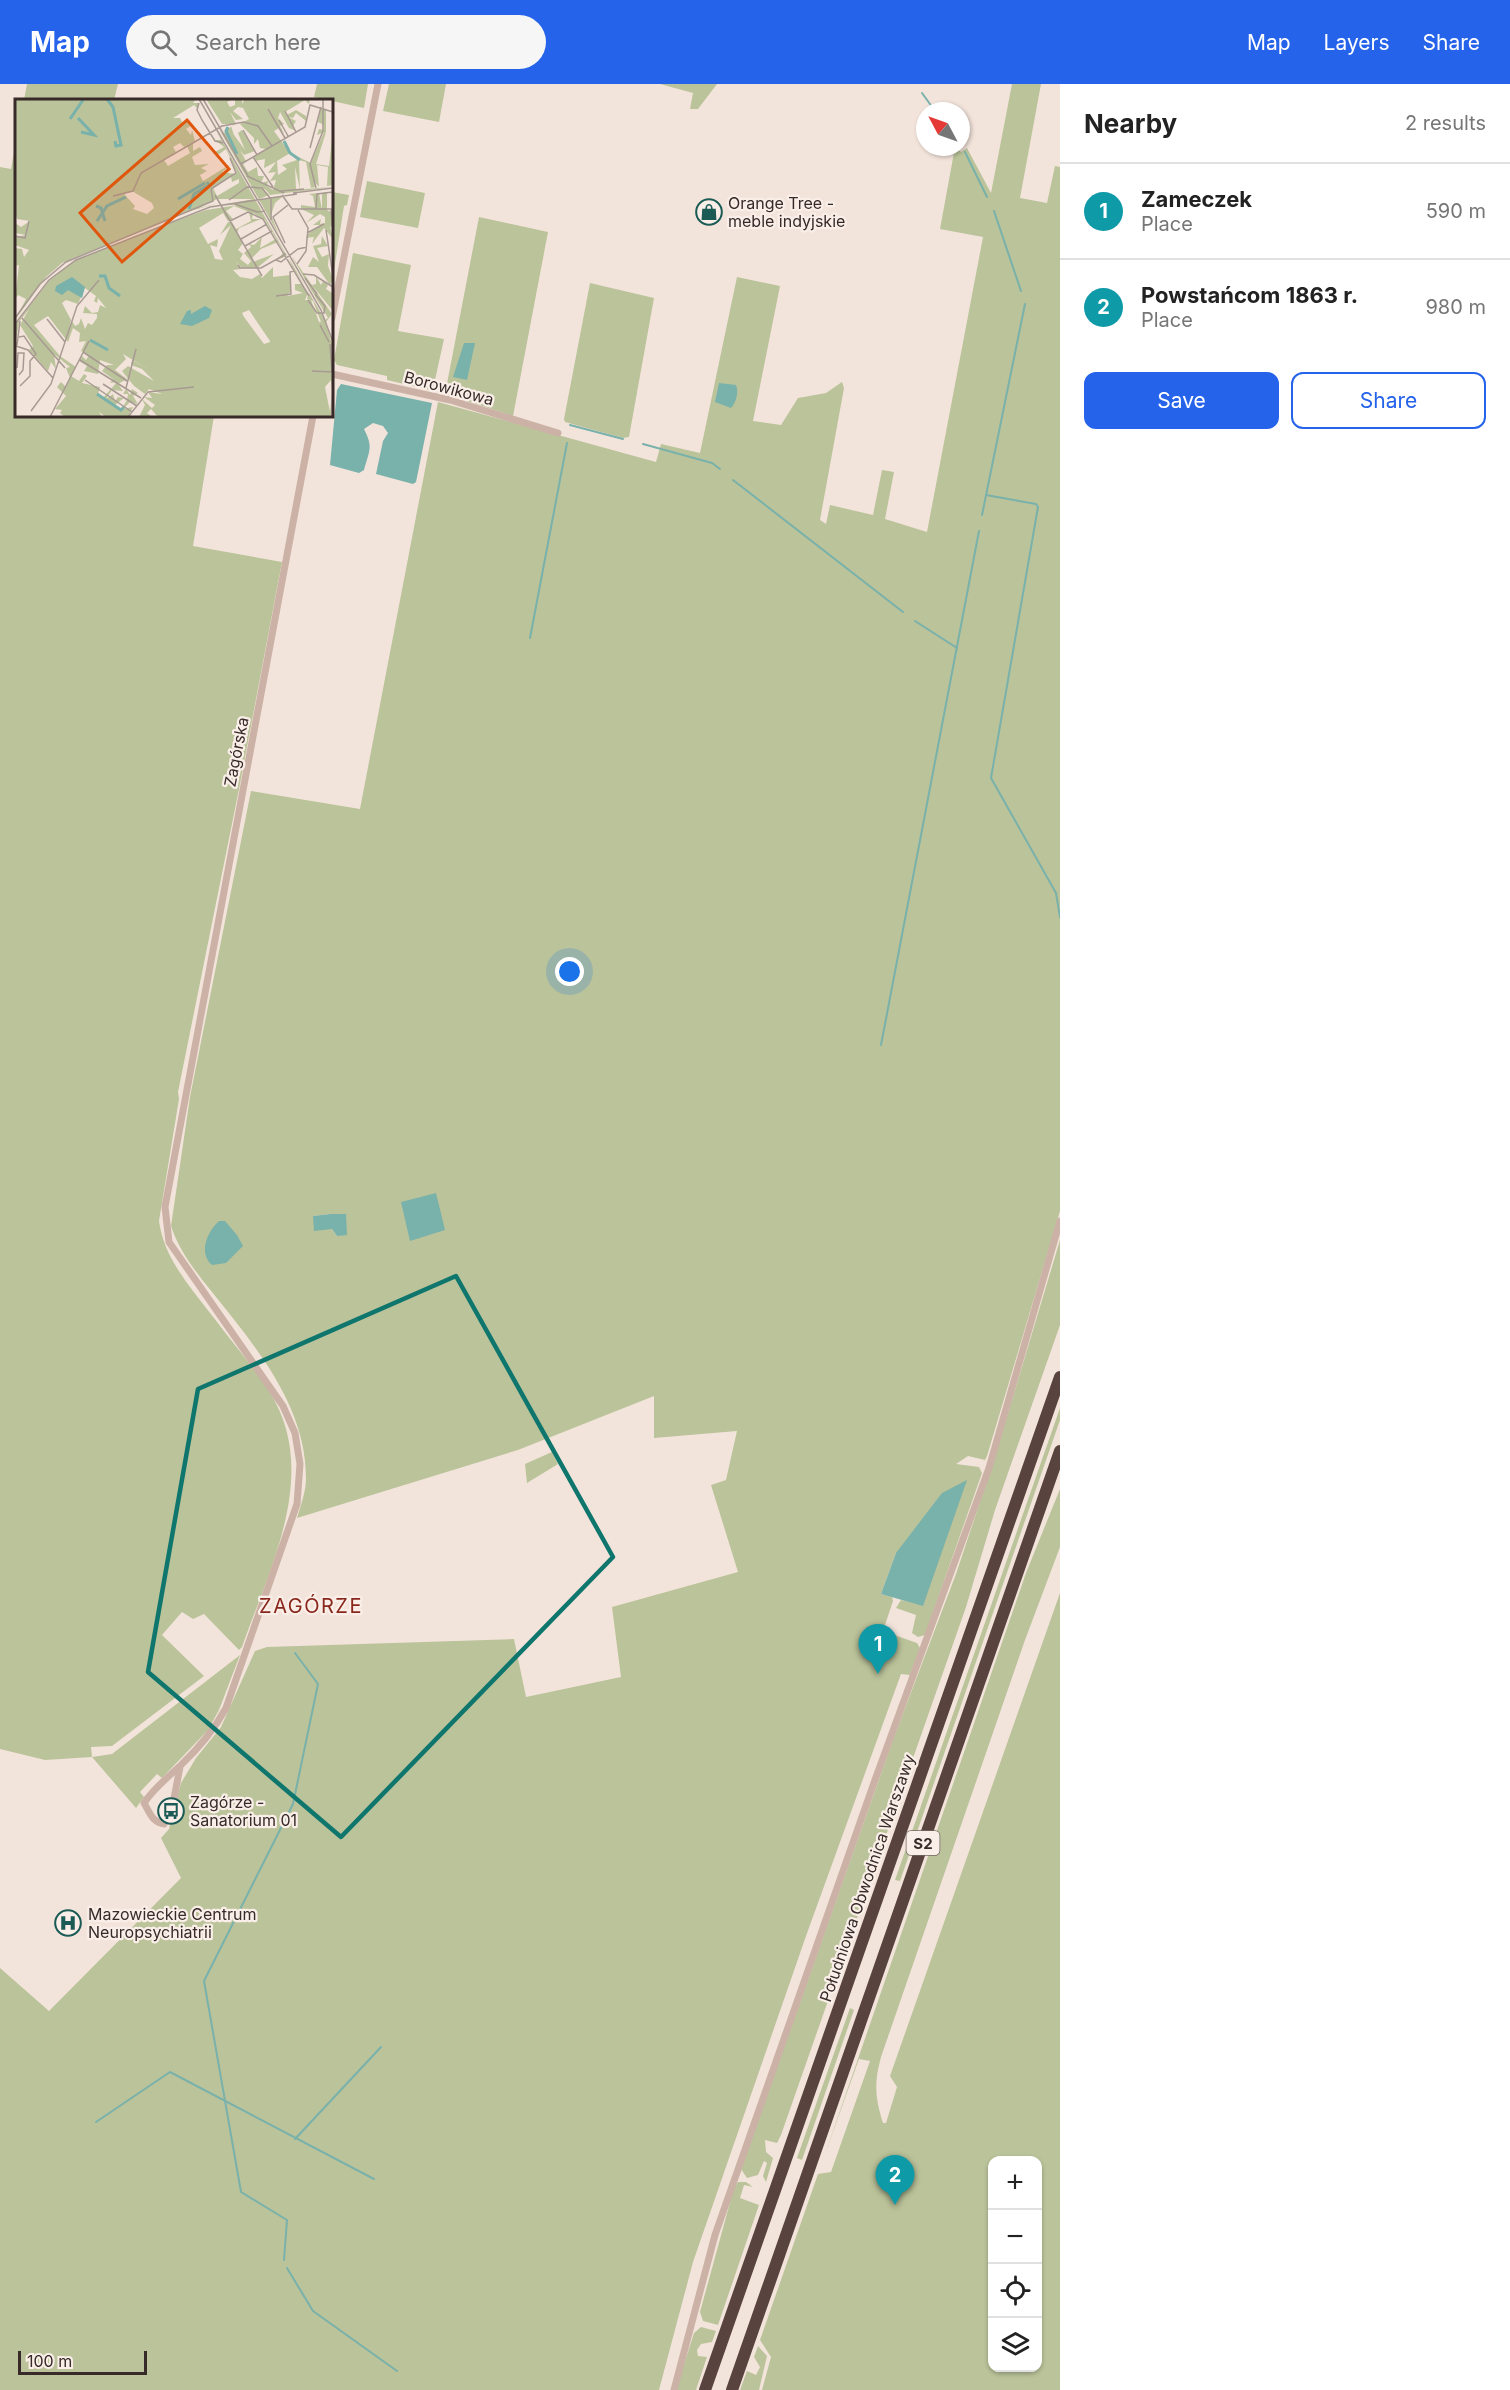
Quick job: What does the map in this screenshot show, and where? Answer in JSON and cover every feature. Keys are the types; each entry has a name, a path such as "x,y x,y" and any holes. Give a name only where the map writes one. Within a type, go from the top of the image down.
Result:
{"highway":[{"name":"Południowa Obwodnica Warszawy","path":"705,2390 1060,1377"},
{"name":"S2","path":"732,2390 1060,1451"}],"street":[{"path":"333,313 378,84"},
{"name":"Borowikowa","path":"333,374 450,400 558,433"},
{"name":"Zagórska","path":"180,1767 172,1809 164,1824 158,1823 153,1819 144,1803 216,1727 226,1708 297,1504 300,1464 295,1432 283,1406 169,1242 165,1207 313,417"},
{"path":"674,2390 715,2235 874,1780 989,1468 1060,1221"}],"highlighted area":[{"path":"456,1276 613,1557 341,1837 148,1672 198,1389"}],"green space":[{"path":"27,84 118,84 114,99 24,99"},
{"path":"317,84 368,84 364,108 333,101 333,99 314,97"},
{"path":"389,84 446,84 439,122 383,111"},
{"path":"660,84 717,84 698,109 690,109 693,93"},
{"path":"1012,84 1041,84 1020,198 1047,203 1055,166 1060,167 1060,1211 987,1456 985,1460 968,1456 956,1464 979,1467 982,1473 925,1635 918,1637 912,1633 916,1615 896,1608 901,1600 923,1605 896,1553 881,1594 892,1597 893,1601 883,1631 917,1643 920,1648 910,1675 901,1674 806,1936 693,2262 659,2390 0,2390 0,1968 49,2011 181,1878 161,1838 169,1829 181,1783 196,1758 221,1727 255,1651 267,1647 514,1639 526,1697 621,1677 612,1607 738,1572 711,1485 726,1480 737,1431 654,1438 654,1396 518,1450 297,1518 306,1478 304,1451 288,1401 261,1355 188,1261 171,1226 190,1097 251,791 360,809 438,402 656,462 661,444 700,453 737,277 780,286 753,421 781,425 798,398 826,393 842,382 844,388 820,520 826,524 830,505 873,515 882,470 894,472 885,519 927,532 983,237 940,229 953,156 970,156 970,154 991,193","holes":["346,1214 337,1236 332,1229 313,1216"]},
{"path":"15,146 15,417 214,417 193,546 282,562 178,1092 179,1099 159,1221 166,1248 180,1272 263,1382 284,1422 291,1454 291,1487 286,1519 277,1552 239,1650 204,1614 193,1619 182,1612 162,1635 204,1676 112,1746 91,1747 92,1757 45,1760 0,1749 0,167 11,169"},
{"path":"367,181 425,193 418,228 360,217"},
{"path":"333,192 349,195 347,205 344,206 333,277"},
{"path":"479,217 548,232 513,416 445,394"},
{"path":"353,253 411,265 398,331 444,339 433,389 387,380 387,376 337,365 334,360"},
{"path":"590,283 654,298 629,437 623,438 565,422 564,419"},
{"path":"1060,1240 1060,1325 995,1510 966,1607 781,2135 777,2143 765,2140 766,2152 773,2158 766,2182 763,2176 767,2163 764,2161 758,2175 747,2178 741,2169 893,1740 956,1574 994,1460"},
{"path":"1060,1408 1060,1420 900,1881 895,1880"},
{"path":"552,1452 558,1464 527,1483 525,1464"},
{"path":"1060,1489 1060,1547 1025,1640 881,2057 876,2090 880,2114 883,2123 886,2123 897,2087 890,2076 1060,1593 1060,2390 762,2390 771,2357 760,2340 818,2174 831,2172 870,2061 859,2059 823,2160 1026,1573"},
{"path":"240,1655 219,1710 208,1730 162,1778 157,1774 140,1792 144,1797 136,1808 92,1757 112,1754"},
{"path":"850,2008 854,2010 802,2160 797,2158"},
{"path":"738,2182 746,2182 753,2187 744,2185 740,2198 759,2205 718,2325 703,2321 700,2312 734,2188"},
{"path":"701,2327 716,2331 712,2342 701,2344 697,2350 698,2356 707,2357 696,2390 676,2390 694,2333"},
{"path":"758,2346 767,2356 759,2390 740,2390 747,2371 756,2375 760,2367 754,2357"}],"water":[{"path":"464,343 475,343 467,380 453,377"},
{"path":"719,383 736,385 737,397 731,408 715,402"},
{"path":"341,384 432,403 416,482 413,484 376,474 383,441 388,433 383,426 373,423 364,429 370,448 364,470 359,473 330,465 337,390"},
{"path":"436,1193 445,1230 410,1241 401,1202"},
{"path":"346,1214 347,1235 337,1236 332,1229 314,1231 313,1216"},
{"path":"219,1221 225,1221 243,1246 226,1263 212,1265 205,1249 211,1231"},
{"path":"967,1480 923,1606 881,1594 896,1553 942,1493"}],"waterway":[{"path":"922,93 928,102"},
{"path":"967,156 987,197"},
{"path":"994,211 1021,291"},
{"path":"982,515 1025,304"},
{"path":"570,425 623,439"},
{"path":"530,638 567,443"},
{"path":"643,444 712,463 720,469"},
{"path":"733,480 903,612"},
{"path":"986,495 1036,504 1038,507 991,778 1056,893 1060,917"},
{"path":"881,1045 979,531"},
{"path":"915,621 957,648"},
{"path":"284,2260 287,2220 241,2192 204,1981 293,1804 318,1684 295,1653"},
{"path":"295,2139 381,2047"},
{"path":"96,2122 170,2072 374,2179"},
{"path":"287,2268 313,2311 397,2371"}],"place":[{"name":"Orange Tree - meble indyjskie","path":"709,212"},
{"name":"Zameczek","path":"878,1674"},
{"name":"Zagórze - Sanatorium 01","path":"171,1811"},
{"name":"Mazowieckie Centrum Neuropsychiatrii","path":"68,1923"},
{"name":"Powstańcom 1863 r.","path":"895,2205"}],"district":[{"name":"ZAGÓRZE","path":"311,1606"}]}
